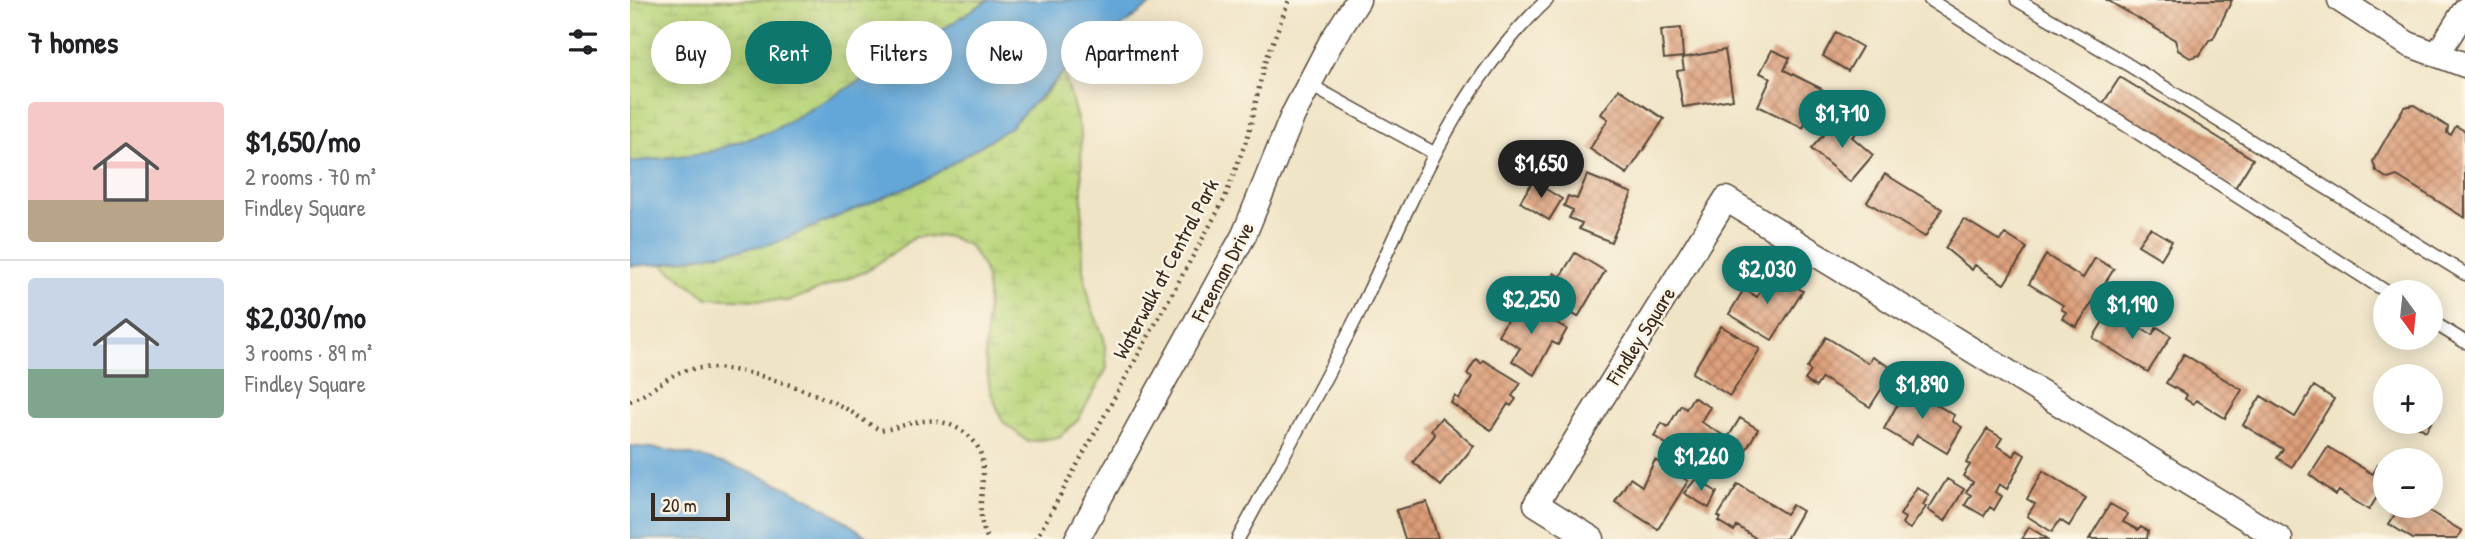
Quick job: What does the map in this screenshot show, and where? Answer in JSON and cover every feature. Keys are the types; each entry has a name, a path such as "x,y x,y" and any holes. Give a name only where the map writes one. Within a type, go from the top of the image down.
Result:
{"street":[{"name":"Freeman Drive","path":"1077,539 1244,235 1308,84 1358,0"},
{"path":"2340,0 2408,44 2465,65"},
{"path":"2437,55 2465,10"},
{"name":"Findley Square","path":"1592,539 1536,504 1726,199 2280,539"}],"lane":[{"path":"1238,539 1322,384 1434,153 1474,83 1499,50 1548,0"},
{"path":"1930,0 2373,283"},
{"path":"2017,0 2127,64 2465,274"},
{"path":"1308,84 1434,153"},
{"path":"2443,328 2465,342"}],"path":[{"name":"Waterwalk at Central Park","path":"1037,539 1224,200 1249,133 1264,65 1289,0"},
{"path":"630,401 649,393 683,371 720,369 755,375 807,392 840,406 881,430 924,421 958,427 970,436 983,457 985,472 980,521 988,539"}],"green space":[{"path":"630,0 988,0 952,23 952,21 846,21 846,84 855,84 772,131 706,153 630,162"},
{"path":"1061,76 1061,84 1067,84 1081,134 1083,270 1091,306 1104,338 1107,368 1078,420 1059,437 1028,442 1003,422 990,390 985,358 988,293 984,269 970,246 948,236 915,237 867,271 789,301 708,298 662,264 775,243 1040,100"}],"water":[{"path":"988,0 1156,0 1129,21 1061,21 1061,75 1009,128 929,178 775,243 662,264 630,266 630,162 706,153 772,131 855,84 952,84 952,23"},
{"path":"630,446 694,456 757,475 816,503 870,539 630,539"}],"building":[{"path":"2107,0 2232,0 2213,39 2209,40 2200,55 2190,58 2178,50 2175,40"},
{"path":"1681,28 1683,57 1664,59 1661,30"},
{"path":"1836,32 1862,47 1848,71 1823,56"},
{"path":"1725,50 1733,99 1683,107 1677,71 1684,70 1682,58"},
{"path":"1772,50 1790,58 1784,70 1822,89 1803,128 1758,106 1771,78 1760,73"},
{"path":"2120,77 2253,159 2235,188 2102,105"},
{"path":"1619,89 1664,119 1627,174 1590,149 1608,119 1601,114"},
{"path":"2414,105 2448,127 2447,133 2451,135 2456,126 2465,131 2465,218 2397,176 2388,179 2376,171 2373,161 2404,107"},
{"path":"1844,121 1857,131 1852,137 1873,155 1850,182 1811,149 1834,122 1839,126"},
{"path":"1885,174 1942,209 1925,237 1867,202"},
{"path":"1587,175 1632,193 1611,242 1579,229 1582,223 1569,218 1573,210 1564,206 1568,196 1577,199"},
{"path":"1533,181 1562,199 1549,220 1520,202"},
{"path":"1964,219 2000,241 2005,234 2027,248 2004,284 1975,265 1972,270 1945,248"},
{"path":"2150,228 2172,241 2161,259 2138,245"},
{"path":"1575,253 1605,271 1578,317 1547,298 1551,292 1545,288 1554,273 1560,277"},
{"path":"2046,255 2083,278 2095,258 2114,269 2076,327 2062,318 2066,312 2061,309 2063,305 2029,284"},
{"path":"1770,271 1803,291 1772,340 1729,314 1744,289 1757,297"},
{"path":"1519,301 1567,329 1558,345 1552,342 1534,375 1512,361 1520,348 1498,335"},
{"path":"2110,310 2152,335 2157,327 2171,336 2148,372 2093,338"},
{"path":"1721,326 1760,349 1730,396 1692,373"},
{"path":"1826,337 1868,363 1872,357 1894,369 1870,407 1822,378 1816,387 1805,380 1811,371 1807,368"},
{"path":"2184,354 2242,390 2225,418 2196,400 2193,404 2185,399 2187,395 2166,383"},
{"path":"1476,359 1481,363 1483,360 1521,383 1512,396 1516,399 1511,406 1508,404 1491,430 1451,403 1455,396 1459,399 1472,377 1467,374"},
{"path":"1909,383 1927,393 1925,398 1954,415 1952,421 1962,427 1947,453 1917,435 1911,445 1884,429"},
{"path":"2314,386 2334,399 2292,467 2277,458 2283,449 2243,425 2261,396 2295,417"},
{"path":"1693,397 1710,407 1701,422 1723,435 1702,468 1654,436 1662,423 1668,427 1681,405 1686,409"},
{"path":"1441,418 1474,446 1441,486 1413,462 1435,435 1431,430"},
{"path":"1740,418 1758,429 1745,452 1726,441"},
{"path":"1987,429 2002,438 1997,446 2014,456 2017,450 2025,455 2007,489 1999,484 1995,492 2002,496 1994,510 1990,507 1984,516 1965,505 1971,495 1966,492 1973,482 1963,476 1970,465 1966,463"},
{"path":"2328,447 2373,474 2373,504 2369,510 2339,491 2336,495 2310,475"},
{"path":"1655,460 1688,481 1658,529 1615,502 1630,478 1642,486"},
{"path":"2043,471 2086,498 2069,526 2060,520 2052,532 2027,516 2035,504 2027,499"},
{"path":"1696,479 1717,492 1709,508 1684,493"},
{"path":"1947,479 1964,489 1945,521 1928,510"},
{"path":"1738,484 1786,514 1792,505 1802,511 1786,539 1757,539 1737,526 1734,531 1718,521 1721,518 1718,516"},
{"path":"1917,487 1929,495 1923,505 1926,507 1910,529 1902,524 1905,518 1900,515"},
{"path":"1427,502 1438,539 1405,539 1396,510"},
{"path":"2110,504 2128,514 2123,522 2138,530 2141,527 2148,531 2147,539 2089,539"},
{"path":"2393,518 2441,518 2462,531 2457,539 2413,539 2389,524"},
{"path":"2029,527 2048,539 2022,539"}]}
